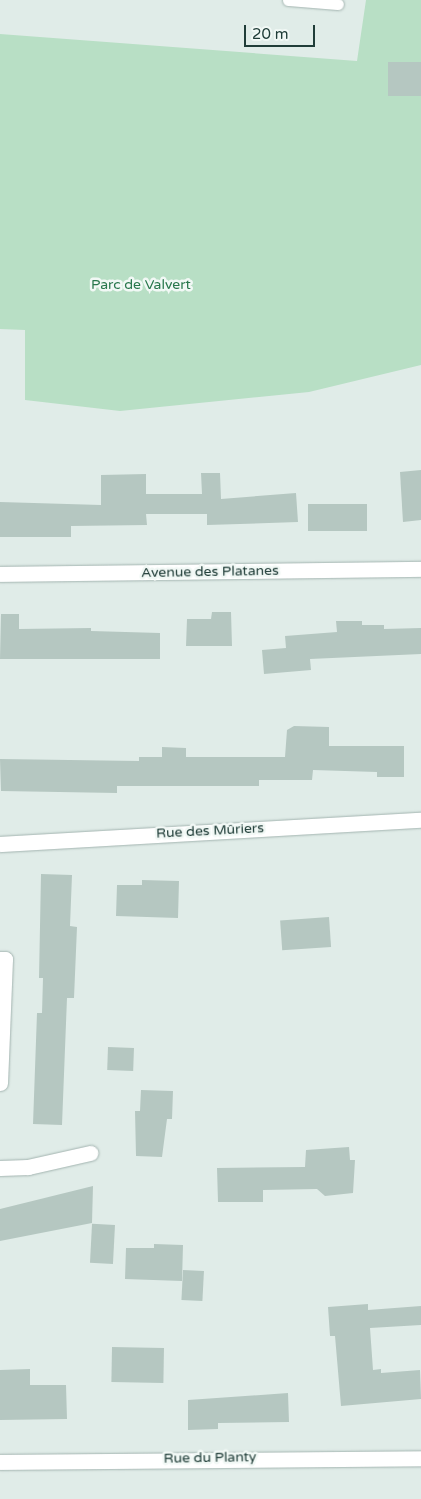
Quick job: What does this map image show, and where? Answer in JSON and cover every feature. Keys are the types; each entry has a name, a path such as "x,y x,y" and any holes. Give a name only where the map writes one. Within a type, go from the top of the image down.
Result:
{"street":[{"name":"Avenue des Platanes","path":"0,574 421,569"},
{"name":"Rue des Mûriers","path":"0,844 421,820"},
{"path":"0,959 5,959 0,1083"},
{"path":"0,1168 28,1167 90,1153"},
{"name":"Rue du Planty","path":"0,1462 421,1458"}],"lane":[{"path":"288,0 338,4"}],"green space":[{"name":"Parc de Valvert","path":"366,0 421,0 421,365 309,392 120,411 25,400 25,330 0,329 0,34 357,61"}],"building":[{"path":"388,62 421,62 421,96 388,96"},
{"path":"421,470 421,520 403,522 400,472"},
{"path":"201,473 220,473 221,499 296,493 298,522 207,525 207,514 146,514 147,525 71,526 71,537 0,537 0,502 101,505 101,475 146,474 146,494 202,494"},
{"path":"308,504 367,504 367,531 308,531"},
{"path":"212,612 231,612 232,646 186,646 187,619 211,619"},
{"path":"1,614 19,614 19,629 91,628 91,631 160,633 160,659 0,659"},
{"path":"336,621 362,621 362,625 384,625 384,629 421,628 421,654 310,659 311,670 264,674 262,650 286,648 285,636 337,632"},
{"path":"294,726 329,727 329,746 404,746 404,777 377,777 377,772 313,770 312,780 259,780 259,786 117,786 117,793 1,791 0,759 139,761 139,757 162,757 162,747 186,748 186,757 285,757 287,730"},
{"path":"41,874 72,875 70,926 77,927 74,998 67,998 62,1125 33,1124 37,1013 42,1013 43,978 39,978"},
{"path":"142,880 179,881 178,918 116,916 117,885 142,885"},
{"path":"329,917 331,947 282,950 280,920"},
{"path":"108,1047 134,1048 133,1071 107,1070"},
{"path":"141,1090 173,1091 172,1119 167,1119 162,1157 136,1156 135,1111 140,1111"},
{"path":"349,1147 350,1160 355,1160 353,1193 325,1196 317,1189 263,1190 263,1202 218,1202 217,1168 305,1167 306,1150"},
{"path":"93,1186 92,1223 0,1241 0,1209"},
{"path":"92,1224 115,1225 113,1264 90,1263"},
{"path":"154,1244 183,1245 182,1281 125,1279 126,1248 154,1248"},
{"path":"183,1270 204,1271 202,1301 181,1300"},
{"path":"368,1304 368,1310 421,1306 421,1325 370,1328 373,1370 381,1369 381,1373 420,1370 421,1399 341,1406 335,1336 330,1336 328,1307"},
{"path":"112,1347 164,1348 163,1383 111,1382"},
{"path":"30,1369 30,1385 66,1385 67,1419 0,1420 0,1370"},
{"path":"288,1393 289,1422 218,1423 218,1429 188,1430 188,1400"}]}
